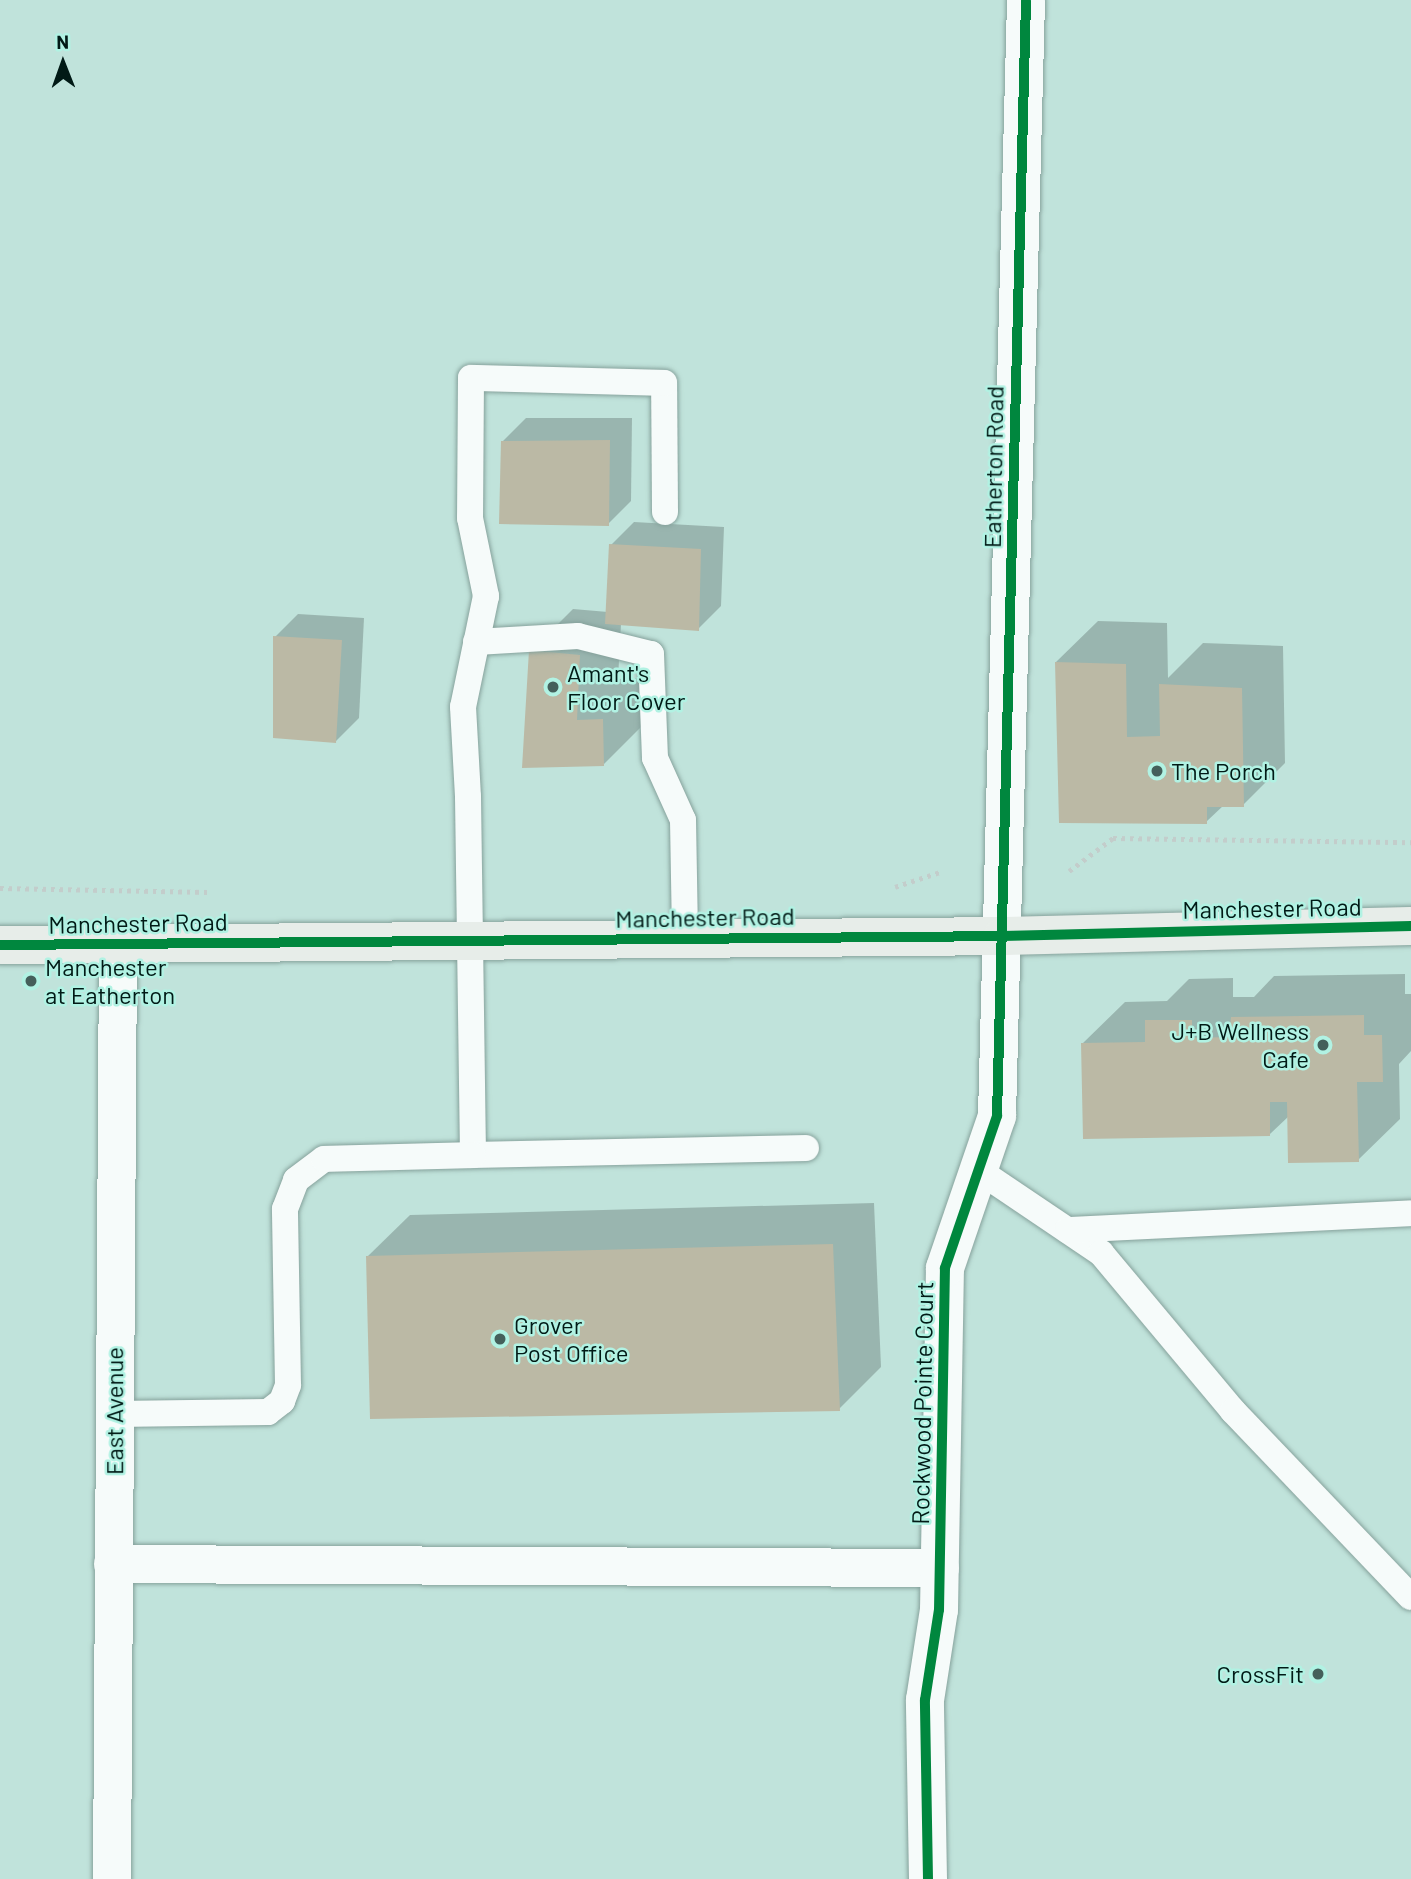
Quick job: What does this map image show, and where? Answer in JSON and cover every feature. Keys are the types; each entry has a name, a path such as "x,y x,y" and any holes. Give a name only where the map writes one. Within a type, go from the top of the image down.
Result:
{"street":[{"name":"Eatherton Road","path":"1003,936 1026,0"},
{"name":"Manchester Road","path":"0,945 1003,936 1411,926"},
{"name":"Rockwood Pointe Court","path":"928,1879 925,1700 939,1611 945,1268 981,1172 997,1116 1003,936"},
{"name":"East Avenue","path":"112,1879 118,943"},
{"path":"113,1564 940,1568"}],"lane":[{"path":"473,1155 463,708 486,596 470,518 471,378 664,383 665,512"},
{"path":"476,642 578,636 651,654 655,758 683,820 685,939"},
{"path":"114,1414 268,1412 282,1401 288,1385 285,1209 296,1180 324,1159 806,1148"},
{"path":"981,1172 1101,1253 1233,1411 1411,1597"},
{"path":"1068,1230 1411,1213"}],"path":[{"path":"1069,871 1113,838 1411,842"}],"building":[{"path":"610,440 609,526 499,524 501,441"},
{"path":"609,544 701,549 699,631 605,624"},
{"path":"273,636 342,640 336,743 273,738"},
{"name":"Amant's Floor Cover","path":"529,650 580,655 577,720 603,719 604,766 522,768"},
{"path":"1055,662 1126,664 1127,737 1160,736 1159,684 1242,688 1244,807 1207,807 1207,824 1059,823"},
{"path":"1364,1015 1364,1035 1382,1035 1383,1082 1357,1082 1359,1162 1288,1163 1287,1102 1270,1102 1270,1136 1083,1139 1081,1043 1145,1042 1145,1020 1192,1020 1192,1038 1229,1037 1231,1017"},
{"path":"833,1244 840,1411 370,1419 366,1256"}],"cycle path":[{"path":"928,1879 925,1700 939,1610 945,1268 997,1116 1026,0"},
{"path":"0,945 1003,936 1411,926"}],"place":[{"name":"Amant's Floor Cover","path":"553,687"},
{"name":"The Porch","path":"1157,771"},
{"name":"Manchester at Eatherton","path":"31,981"},
{"name":"J+B Wellness Cafe","path":"1323,1045"},
{"name":"Grover Post Office","path":"500,1339"},
{"name":"CrossFit","path":"1318,1674"}]}
